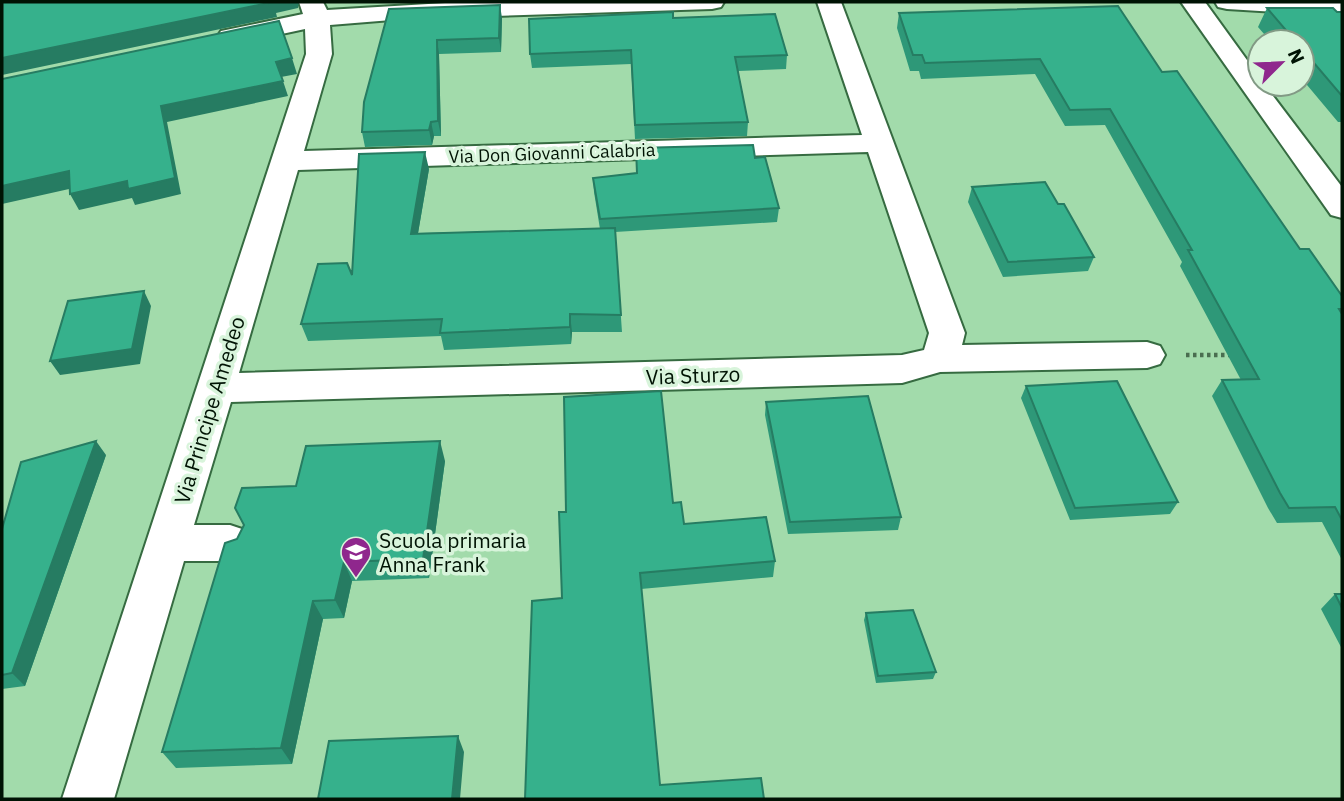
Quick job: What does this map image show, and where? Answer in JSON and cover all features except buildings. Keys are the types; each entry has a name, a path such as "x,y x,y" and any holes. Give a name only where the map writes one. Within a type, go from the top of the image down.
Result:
{"street":[{"path":"199,44 314,10 404,11 712,2"},
{"path":"829,2 947,333 940,359"},
{"path":"1193,2 1327,168 1342,208"},
{"path":"1227,2 1342,9"},
{"name":"Via Principe Amedeo","path":"88,799 319,54 314,10"},
{"name":"Via Don Giovanni Calabria","path":"286,160 878,143"},
{"name":"Via Sturzo","path":"215,388 902,369 940,359 1147,355"},
{"path":"168,544 230,543"}],"path":[{"path":"1147,355 1244,355"}],"place":[{"name":"Scuola primaria Anna Frank","path":"356,579"}]}
